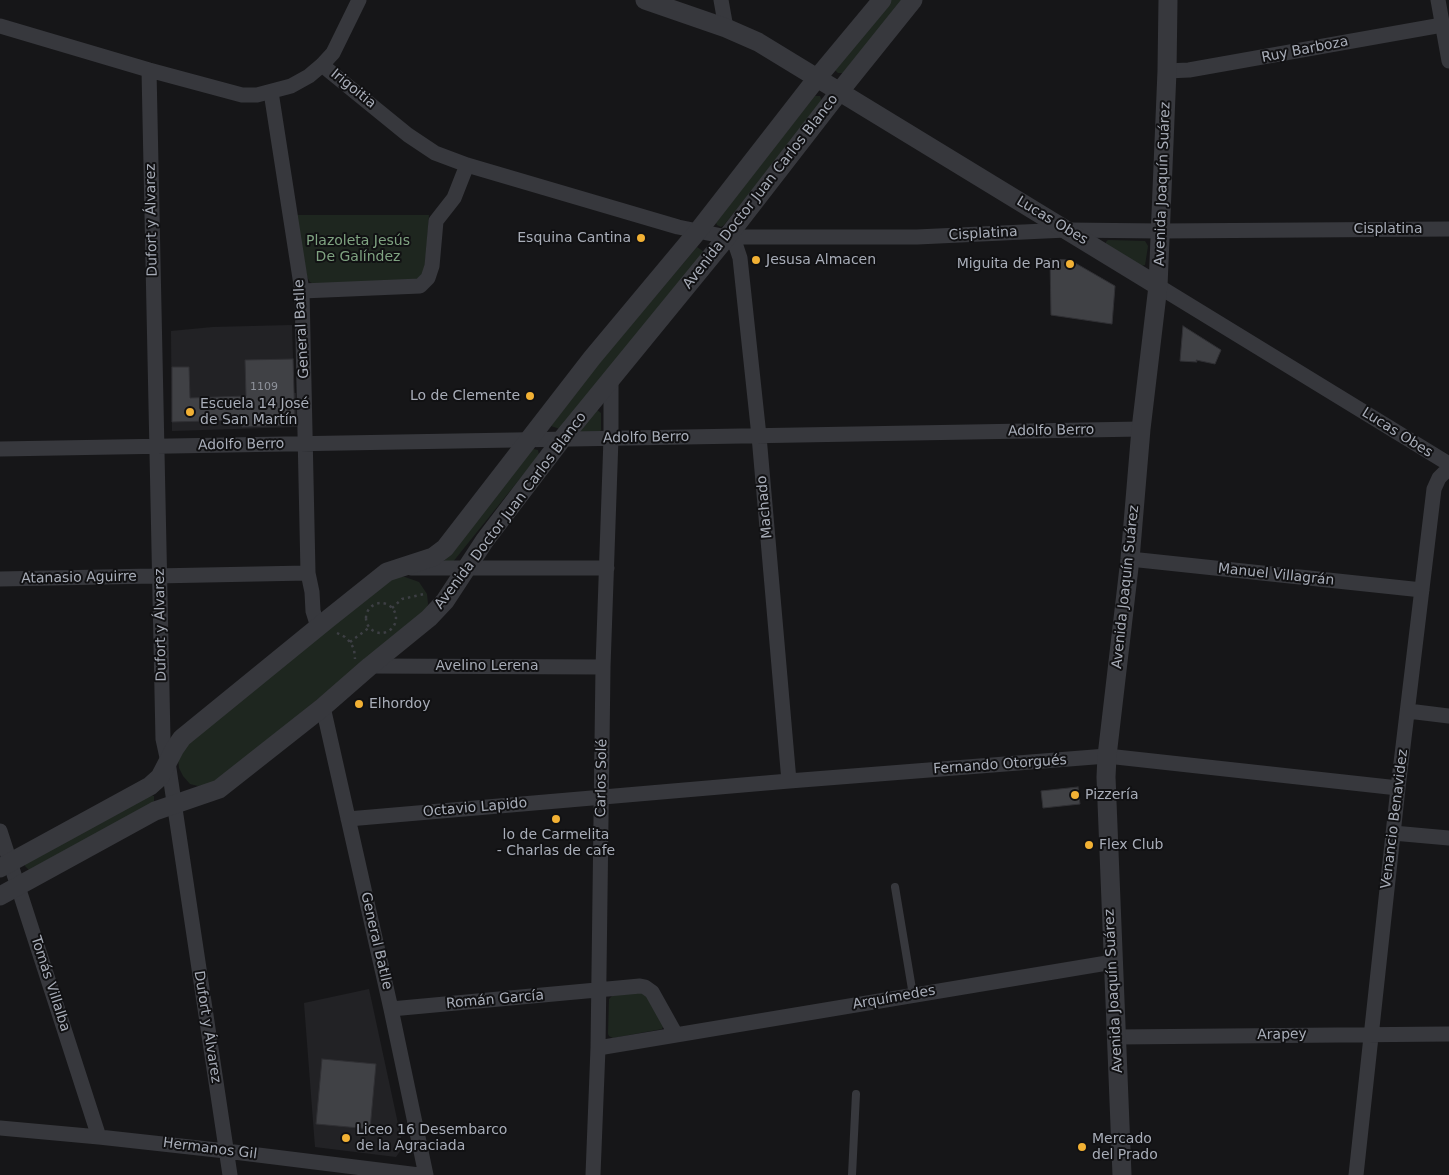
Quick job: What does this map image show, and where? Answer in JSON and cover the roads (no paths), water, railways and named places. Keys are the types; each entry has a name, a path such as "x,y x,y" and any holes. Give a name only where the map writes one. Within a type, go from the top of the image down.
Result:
{"street":[{"path":"322,65 333,52 359,0"},
{"name":"Lucas Obes","path":"645,0 726,28 758,42 1449,466"},
{"path":"721,0 726,28"},
{"name":"Avenida Doctor Juan Carlos Blanco","path":"5,866 150,786 160,777 174,748 182,738 325,629 387,572 433,557 445,548 592,358 698,231 817,78 882,0"},
{"name":"Avenida Doctor Juan Carlos Blanco","path":"0,896 155,811 220,789 323,707 362,664 429,618 445,601 485,540 562,439 727,237 913,0"},
{"name":"Avenida Joaquín Suárez","path":"1122,1175 1106,800 1107,756 1130,559 1141,429 1158,286 1168,0"},
{"path":"1438,0 1449,61"},
{"name":"Ruy Barboza","path":"1167,71 1189,70 1442,25"},
{"name":"Irigoitia","path":"0,26 242,95 257,95 291,86 309,76 322,65 422,145 435,153 467,165 678,227 698,231"},
{"name":"Dufort y Álvarez","path":"149,70 163,739 230,1175"},
{"name":"General Batlle","path":"271,92 302,291 308,573 313,611 325,629"},
{"path":"302,291 420,286 428,278 432,266 436,221 454,198 467,165"},
{"name":"Cisplatina","path":"698,231 727,237 917,236 1066,230 1449,229"},
{"name":"Machado","path":"727,237 736,246 740,258 759,436 789,781"},
{"name":"Carlos Solé","path":"593,1175 598,1048 603,667 611,438 611,380"},
{"name":"Adolfo Berro","path":"0,450 1141,429"},
{"name":"Venancio Benavidez","path":"1356,1175 1398,788 1434,489 1439,478 1449,466"},
{"name":"Manuel Villagrán","path":"1130,559 1422,590"},
{"path":"402,568 607,568"},
{"name":"Atanasio Aguirre","path":"0,579 308,573"},
{"name":"Avelino Lerena","path":"362,664 603,667"},
{"name":"General Batlle","path":"323,707 426,1175"},
{"path":"1408,711 1449,716"},
{"name":"Fernando Otorgués","path":"602,797 1107,756 1398,788"},
{"name":"Octavio Lapido","path":"348,819 602,797"},
{"name":"Tomás Villalba","path":"0,831 5,866 18,886 99,1137"},
{"path":"1393,833 1449,838"},
{"name":"Arquímedes","path":"598,1048 1113,962"},
{"path":"599,990 640,986 649,989 676,1035"},
{"name":"Román García","path":"391,1009 599,990"},
{"name":"Arapey","path":"1116,1037 1372,1033 1449,1034"},
{"name":"Hermanos Gil","path":"0,1128 226,1151 419,1175"}],"lane":[{"path":"895,887 913,995"},
{"path":"852,1175 856,1094"}],"place":[{"name":"Esquina Cantina","path":"641,238"},
{"name":"Jesusa Almacen","path":"756,260"},
{"name":"Miguita de Pan","path":"1070,264"},
{"name":"Lo de Clemente","path":"530,396"},
{"name":"Escuela 14 José de San Martín","path":"190,412"},
{"name":"Elhordoy","path":"359,704"},
{"name":"Pizzería","path":"1075,795"},
{"name":"lo de Carmelita - Charlas de cafe","path":"556,819"},
{"name":"Flex Club","path":"1089,845"},
{"name":"Liceo 16 Desembarco de la Agraciada","path":"346,1138"},
{"name":"Mercado del Prado","path":"1082,1147"}],"park label":[{"name":"Plazoleta Jesús De Galíndez","path":"358,250"}]}
